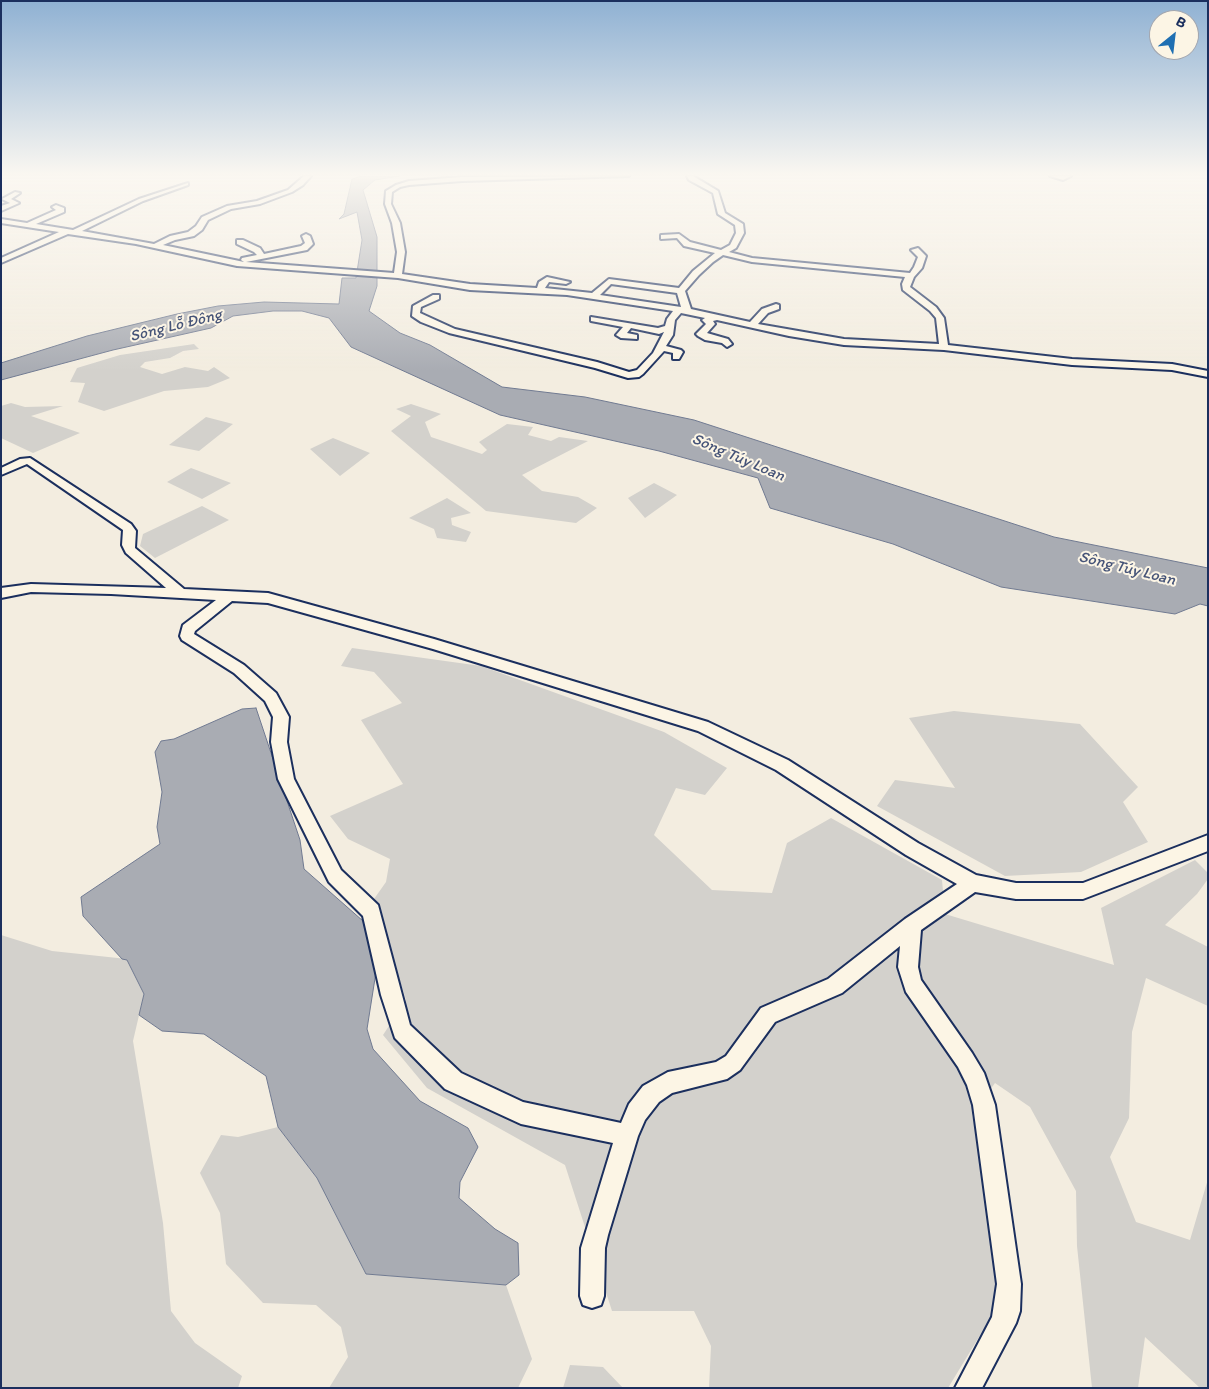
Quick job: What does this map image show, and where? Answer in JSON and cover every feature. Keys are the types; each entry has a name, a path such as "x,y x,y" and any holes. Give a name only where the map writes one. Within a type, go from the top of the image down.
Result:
{"street":[{"path":"1,261 48,241"},
{"path":"123,241 233,263 398,276 470,287 541,289 594,296 683,310 844,342 944,347 1072,362 1172,367 1208,374"},
{"path":"155,246 165,241"},
{"path":"233,263 304,248 309,244 308,241"},
{"path":"398,276 401,252 399,241"},
{"path":"684,241 686,244 752,260 910,276"},
{"path":"683,310 681,290 696,273 733,246 735,241"},
{"path":"240,242 257,250 262,256"},
{"path":"915,250 922,256 918,268 910,276 906,288 933,309 940,318 944,347"},
{"path":"820,267 828,274 840,277"},
{"path":"541,289 545,278 566,282"},
{"path":"594,296 609,281 681,290"},
{"path":"649,305 658,293 664,294"},
{"path":"436,297 417,306 415,314 424,320 452,331 597,365 628,375 640,372 661,348 668,335 671,319 683,310"},
{"path":"752,325 764,310 776,307"},
{"path":"716,317 706,320 711,324 701,334 708,338 725,341 727,344"},
{"path":"594,319 659,331 668,328"},
{"path":"628,326 621,335 634,337"},
{"path":"661,348 678,352 676,356"},
{"path":"1,472 26,460 37,465 127,527 130,531 128,545 130,550 180,592"},
{"path":"1,593 31,588 180,592 268,598 434,644 703,726 782,765 912,849 973,883 1016,891 1083,891 1208,842"},
{"path":"229,596 188,629 187,636 239,670 271,697 281,717 279,742 286,779 335,876 371,911 390,995 402,1031 453,1081 521,1113 627,1135"},
{"path":"592,1296 593,1248 627,1135 637,1112 651,1094 668,1083 720,1072 733,1063 768,1016 835,986 912,925 973,883"},
{"path":"912,925 908,967 913,985 965,1060 976,1081 984,1104 1009,1284 1007,1311 1003,1324 968,1388"}],"shaded area":[{"path":"194,344 199,349 183,351 170,358 145,362 140,367 162,374 185,367 208,371 214,367 230,378 208,387 164,391 104,411 78,402 85,383 70,382 77,368 120,355"},
{"path":"11,403 25,407 63,406 31,416 80,433 33,453 1,438 1,406"},
{"path":"411,404 441,414 425,422 431,437 482,454 487,450 479,442 507,424 533,427 528,435 551,441 559,437 588,441 522,475 542,491 578,497 597,508 576,523 486,511 391,431 411,416 396,409"},
{"path":"206,417 233,424 199,451 169,445"},
{"path":"333,438 370,453 340,476 310,449"},
{"path":"191,468 231,483 202,499 167,482"},
{"path":"654,483 677,495 645,518 628,498"},
{"path":"447,498 471,513 451,518 452,525 471,532 466,542 437,538 434,529 409,518"},
{"path":"202,506 229,520 155,558 140,546 143,534"},
{"path":"352,648 481,666 664,732 727,768 705,795 676,788 654,835 712,890 772,893 787,843 831,818 942,880 945,914 1114,965 1101,908 1195,860 1208,873 1208,879 1197,894 1165,925 1208,947 1208,1006 1146,978 1132,1032 1129,1118 1110,1157 1136,1222 1190,1240 1208,1179 1208,1388 1200,1388 1145,1337 1138,1388 1092,1388 1077,1246 1076,1191 1030,1107 995,1083 972,1115 1013,1281 948,1388 709,1388 711,1346 694,1311 612,1311 565,1165 427,1088 383,1035 406,1000 374,899 386,882 390,859 348,839 330,816 403,784 361,720 402,703 374,672 341,666"},
{"path":"954,711 1080,724 1138,787 1123,802 1148,842 1081,872 1005,876 877,806 895,780 955,788 909,718"},
{"path":"1,935 52,951 127,959 144,994 133,1041 163,1223 171,1311 195,1343 242,1376 238,1388 1,1388"},
{"path":"278,1127 317,1178 366,1274 506,1285 532,1359 518,1388 329,1388 348,1357 341,1327 316,1305 263,1303 226,1264 220,1213 200,1173 221,1135 238,1137"},
{"path":"570,1365 603,1367 623,1388 563,1388"}],"water":[{"path":"362,241 377,241 377,286 369,311 400,333 430,345 502,387 585,397 694,420 1054,537 1208,568 1208,606 1200,604 1175,614 1001,587 893,544 770,508 758,478 659,451 500,415 351,347 329,318 302,311 273,311 233,316 211,328 113,350 1,380 1,363 87,336 177,314 218,306 264,302 339,304 342,278 356,278"},
{"path":"256,708 300,840 304,869 363,921 376,972 367,1029 373,1049 420,1101 468,1128 478,1147 460,1182 459,1198 495,1229 518,1243 519,1275 506,1285 366,1274 317,1178 278,1127 266,1076 204,1034 162,1031 139,1015 144,994 127,960 122,959 83,916 81,897 160,844 157,827 162,792 155,752 161,741 174,739 242,709"}],"water label":[{"name":"Sông Lỗ Đông","path":"176,326"},
{"name":"Sông Túy Loan","path":"738,458"},
{"name":"Sông Túy Loan","path":"1127,569"}]}
